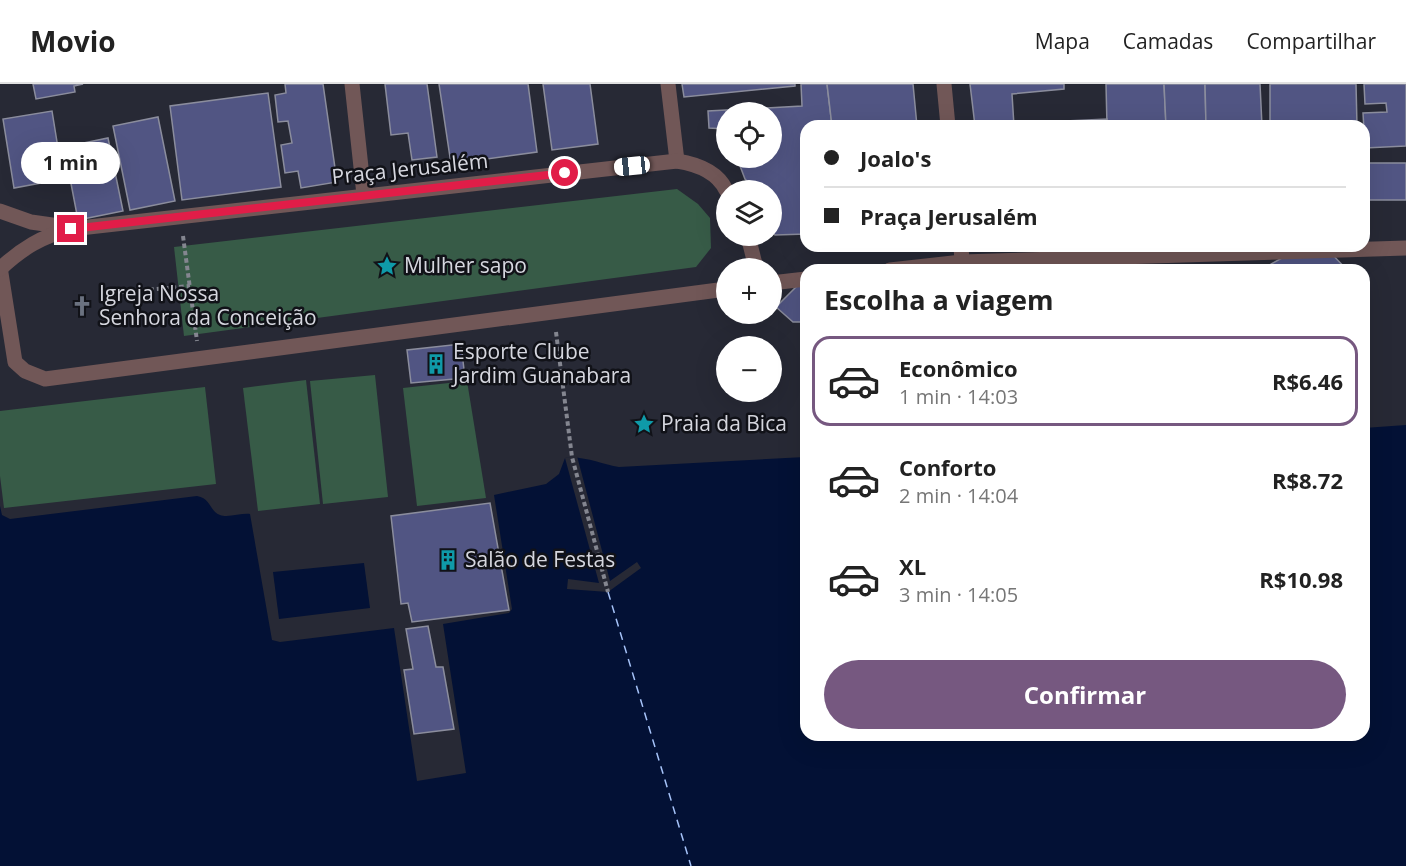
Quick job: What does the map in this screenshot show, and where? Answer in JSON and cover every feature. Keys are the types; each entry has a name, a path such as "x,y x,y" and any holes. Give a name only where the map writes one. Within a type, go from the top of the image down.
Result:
{"street":[{"path":"352,84 364,195"},
{"path":"668,84 677,161"},
{"path":"944,84 947,120"},
{"name":"Praça Jerusalém","path":"0,268 24,248 39,240 54,233 87,227 677,161 698,164 718,180"},
{"name":"Praça Jerusalém","path":"0,211 45,225 87,227"},
{"path":"1370,249 1406,248"},
{"path":"962,252 963,262"},
{"path":"945,264 1279,252"},
{"path":"0,268 15,362 25,371 45,379 716,290"},
{"path":"782,282 800,280"}],"path":[{"path":"180,217 199,357"},
{"path":"112,293 190,286"},
{"path":"555,313 572,457 608,592"}],"green space":[{"path":"677,189 698,204 710,218 711,248 696,267 184,336 174,247"},
{"path":"375,375 388,497 323,504 310,381"},
{"path":"306,380 320,504 258,511 243,388"},
{"path":"467,381 486,498 417,506 403,388"},
{"path":"205,387 216,484 4,508 0,476 0,411"}],"water":[{"path":"1406,425 1406,866 0,866 0,506 2,515 10,519 197,496 208,502 220,515 250,514 272,640 280,642 394,628 417,781 466,773 443,624 509,613 512,609 494,495 546,484 559,474 565,458 572,457 619,467 800,457 800,741 1370,741 1370,428"},
{"path":"364,563 370,608 279,619 273,572"}],"pier":[{"path":"577,456 610,581 637,562 641,568 608,592 567,589 568,579 599,583 565,458"}],"building":[{"path":"33,84 83,84 74,86 75,92 36,99"},
{"path":"285,84 323,84 337,182 301,188 298,171 285,173 281,145 292,143 288,121 278,122 275,95 286,93"},
{"path":"385,84 427,84 437,157 412,160 408,133 391,135"},
{"path":"439,84 528,84 537,152 451,164"},
{"path":"543,84 590,84 598,144 552,150"},
{"path":"682,84 795,84 795,86 684,97"},
{"path":"801,84 827,84 831,120 800,120 800,234 782,235 782,180 746,180 741,168 782,168 782,107 802,106"},
{"path":"827,84 913,84 916,120 831,120"},
{"path":"970,84 1064,84 1064,89 1012,94 1014,120 974,120"},
{"path":"1106,84 1164,84 1166,120 1107,120"},
{"path":"1164,84 1205,84 1206,120 1166,120"},
{"path":"1205,84 1260,84 1262,120 1206,120"},
{"path":"1270,84 1356,84 1357,120 1270,120"},
{"path":"1364,84 1406,84 1406,146 1370,148 1370,120 1363,120 1363,113 1387,112 1386,103 1365,104"},
{"path":"268,93 281,187 182,200 170,106"},
{"path":"52,111 63,179 14,188 3,119"},
{"path":"708,111 716,111 716,128 709,128"},
{"path":"158,117 175,201 130,210 113,126"},
{"path":"108,138 123,211 78,220 64,147"},
{"path":"1370,163 1406,163 1406,200 1370,200"},
{"path":"1330,252 1341,264 1271,264 1291,253"},
{"path":"1065,261 1069,264 1023,264"},
{"path":"797,286 800,286 800,322 793,322 782,312 782,301"},
{"name":"Esporte Clube Jardim Guanabara","path":"461,344 465,378 411,383 407,350"},
{"name":"Salão de Festas","path":"490,503 509,610 412,622 408,603 401,604 391,516"},
{"path":"428,626 436,667 443,667 454,729 414,734 404,670 413,669 406,629"}],"ferry route":[{"path":"608,592 691,866"}],"place":[{"name":"Mulher sapo","path":"387,266"},
{"name":"Igreja Nossa Senhora da Conceição","path":"82,306"},
{"name":"Esporte Clube Jardim Guanabara","path":"436,364"},
{"name":"Praia da Bica","path":"644,424"},
{"name":"Salão de Festas","path":"448,560"}],"route":[{"path":"71,229 565,173"}]}
